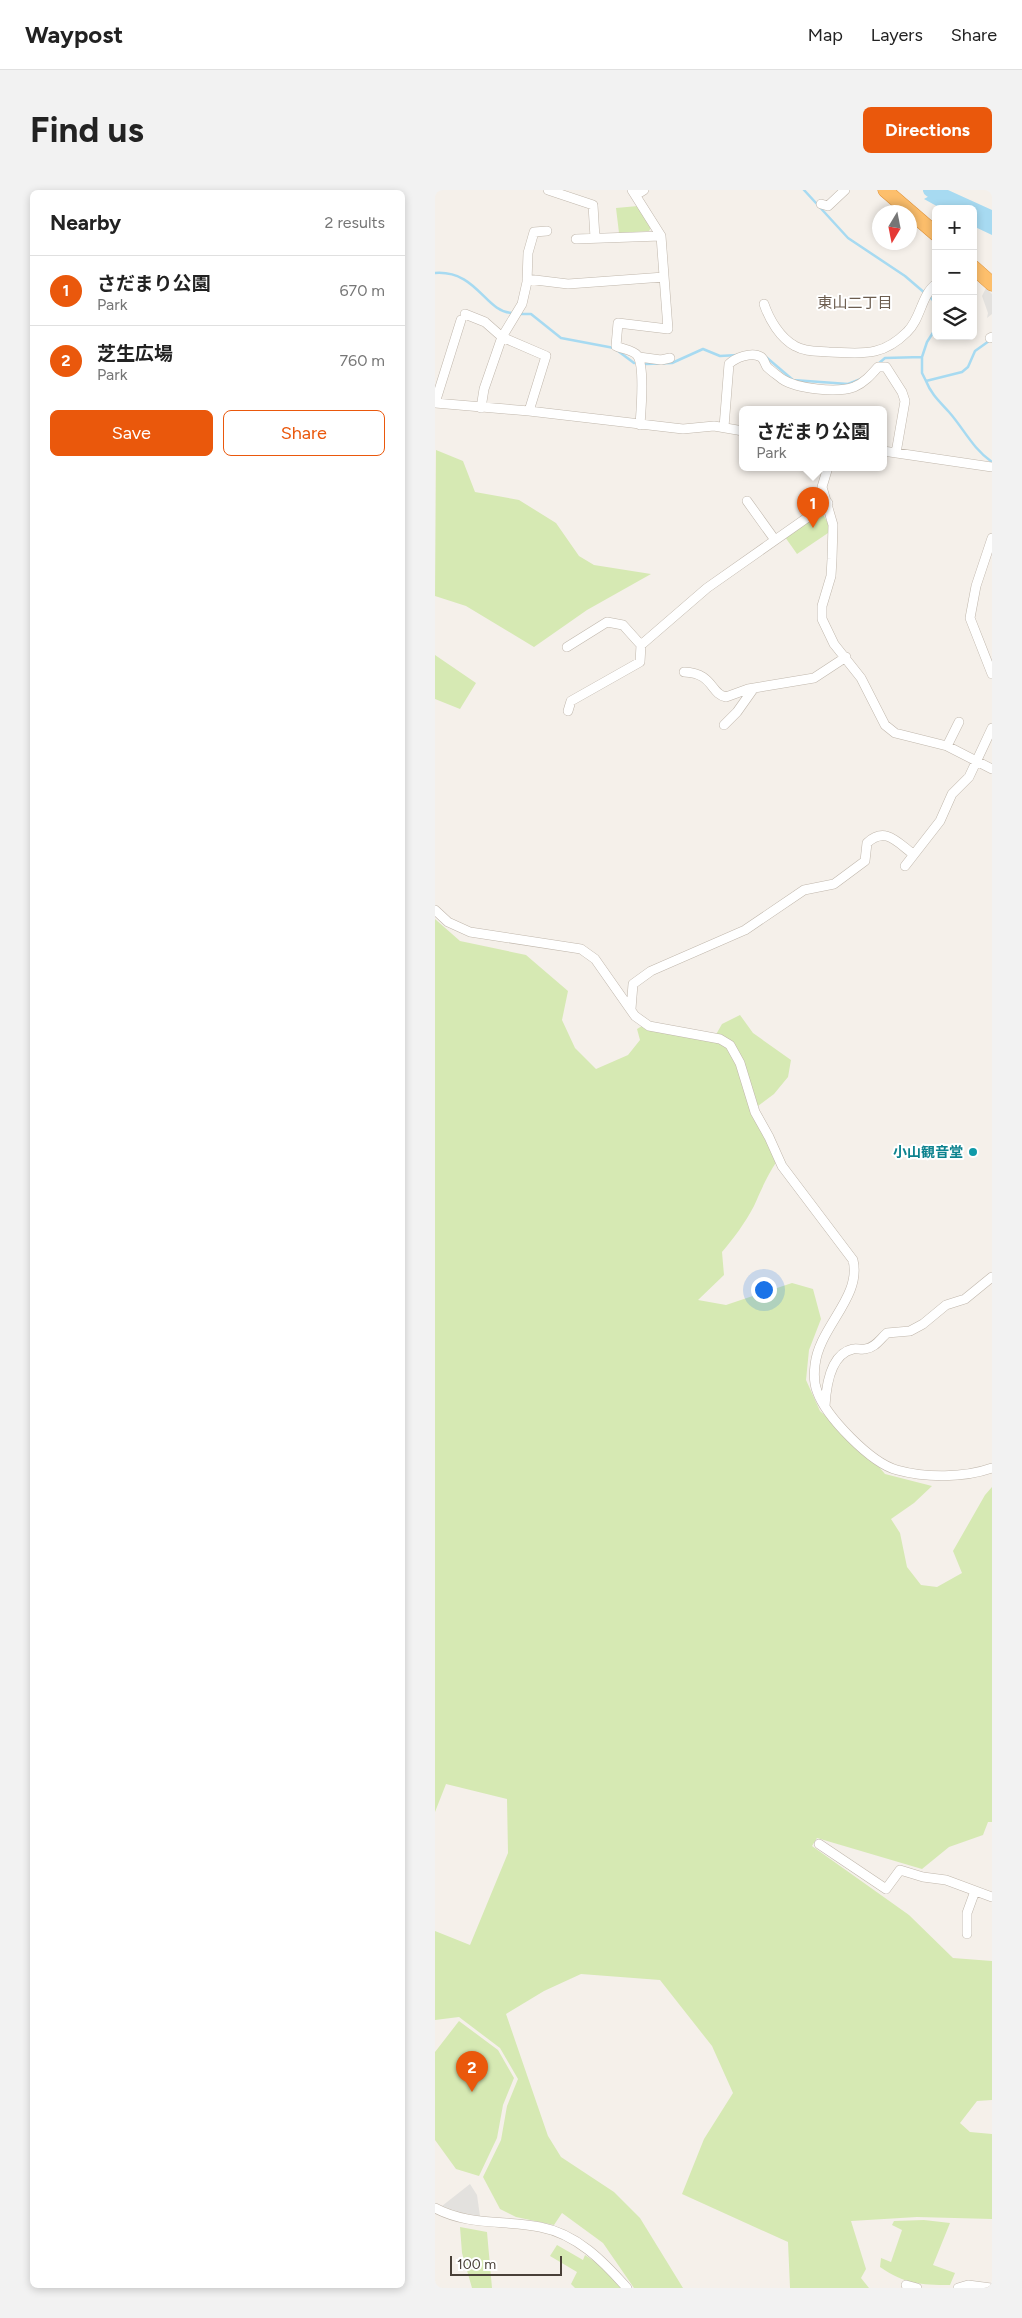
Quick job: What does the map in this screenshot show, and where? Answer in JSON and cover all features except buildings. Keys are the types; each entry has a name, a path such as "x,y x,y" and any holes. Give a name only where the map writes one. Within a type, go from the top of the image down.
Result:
{"highway":[{"path":"887,191 932,230"},
{"path":"977,272 992,284"}],"street":[{"path":"547,190 593,205 595,238"},
{"path":"644,190 634,193 661,236 668,329 618,323 616,346 635,353 639,357 661,360 670,358"},
{"path":"821,204 828,206 845,190"},
{"path":"481,408 484,389 502,337 522,304 527,279 528,253 534,232 547,231"},
{"path":"576,239 661,236"},
{"path":"527,279 569,284 664,278"},
{"path":"764,304 770,320 793,345 805,350 856,355 876,351 892,344 907,332 917,321 929,289 932,287"},
{"path":"529,411 546,356 502,337 485,322 463,317 435,403 529,411 683,429 714,426 739,430"},
{"path":"724,427 729,364 734,358 755,355 761,358 769,368 785,380 799,386 825,389 853,387 865,380 878,367 886,367 902,392 905,401 896,453"},
{"path":"639,357 642,396 640,425"},
{"path":"887,452 992,467"},
{"path":"827,471 822,487 833,525 832,559 831,576 822,606 822,619 834,644 861,678 885,725 895,733 947,746 992,769"},
{"path":"747,501 775,540"},
{"path":"641,645 707,588 828,503"},
{"path":"992,538 976,586 970,618 992,674"},
{"path":"567,647 607,622 623,625 641,645 640,662 571,701 568,711"},
{"path":"684,672 704,676 722,696 733,695 754,688 814,678 846,657"},
{"path":"724,725 737,712 754,688"},
{"path":"947,746 959,722"},
{"path":"905,866 940,821 952,794 969,777 992,728"},
{"path":"631,1009 633,984 651,970 745,930 804,890 834,884 865,861 867,843 874,836 887,835 913,854"},
{"path":"435,910 448,922 470,932 581,949 595,959 635,1016 649,1026 720,1039 730,1045 740,1063 755,1112 782,1166 853,1260 855,1271 852,1290 840,1307 817,1352 814,1375 817,1391 825,1407 857,1442 876,1458 895,1470 931,1476 992,1468"},
{"path":"825,1407 827,1386 835,1366 842,1356 852,1349 865,1349 875,1346 887,1333 910,1331 923,1324 946,1306 965,1299 992,1277"},
{"path":"819,1844 886,1889 900,1870 923,1877 946,1880 992,1897"},
{"path":"967,1934 967,1913 975,1891"},
{"path":"435,2208 455,2218 539,2226 554,2230 576,2242 603,2261 627,2288"},
{"path":"906,2285 917,2288"},
{"path":"958,2288 968,2285 991,2288"}],"green space":[{"path":"638,206 652,226 649,231 619,233 616,208"},
{"path":"436,450 463,461 475,492 519,500 556,523 579,556 594,565 651,574 587,610 534,647 466,606 435,596"},
{"path":"821,511 828,523 828,533 797,554 785,537"},
{"path":"435,655 476,683 460,709 435,699"},
{"path":"435,919 460,941 526,955 568,991 562,1020 575,1048 596,1069 628,1055 640,1040 637,1029 647,1023 714,1038 722,1024 740,1015 753,1033 791,1060 788,1077 774,1094 754,1109 777,1161 747,1218 722,1252 724,1275 698,1300 726,1305 792,1283 813,1289 821,1319 809,1350 806,1380 820,1411 868,1454 885,1474 932,1486 914,1503 891,1519 900,1533 907,1567 921,1585 937,1587 962,1573 953,1551 985,1495 992,1487 992,1822 988,1822 983,1835 949,1847 922,1869 817,1838 812,1846 909,1915 953,1958 992,1961 992,2100 977,2101 960,2123 970,2132 992,2134 992,2219 917,2217 851,2221 866,2269 861,2278 869,2288 790,2288 788,2242 682,2194 704,2139 733,2093 712,2046 660,1980 581,1974 544,1991 506,2014 548,2136 561,2157 614,2192 640,2218 683,2288 634,2288 603,2243 562,2213 554,2225 516,2217 500,2209 483,2177 501,2140 507,2106 518,2079 500,2048 459,2017 435,2020 435,1931 470,1945 508,1853 507,1799 446,1784 435,1812"},
{"path":"459,2021 498,2050 514,2078 503,2105 497,2138 479,2176 456,2169 435,2140 435,2052"},
{"path":"924,2220 950,2223 933,2265 955,2273 950,2285 930,2285 905,2280 880,2267 881,2258 891,2262 902,2230 892,2225 894,2221"},
{"path":"460,2227 487,2232 492,2288 472,2288 462,2253"},
{"path":"557,2245 583,2260 585,2255 600,2265 621,2288 575,2288 571,2284 577,2272 550,2256"}],"shaded area":[{"path":"986,288 992,294 992,314 987,318 988,313 982,296"},
{"path":"470,2184 477,2195 480,2216 457,2212 442,2206"}],"water":[{"path":"940,190 948,190 992,210 992,235 977,228 977,205 935,205 924,199"}],"waterway":[{"path":"804,190 848,238 905,276 932,299"},
{"path":"930,190 953,205"},
{"path":"435,273 449,274 461,278 471,284 494,306 512,313"},
{"path":"518,314 531,314 561,338 614,348 634,363"},
{"path":"922,357 932,334"},
{"path":"878,364 885,358 922,357 922,373 926,381 962,372 968,367 975,351 989,341"},
{"path":"646,364 672,363 703,349 720,356 738,355"},
{"path":"766,357 793,380 848,384 861,379"},
{"path":"926,381 933,394 974,445 992,462"}],"place":[{"name":"さだまり公園","path":"813,528"},
{"name":"小山観音堂","path":"973,1152"},
{"name":"芝生広場","path":"472,2092"}],"district":[{"name":"東山二丁目","path":"855,303"}]}
